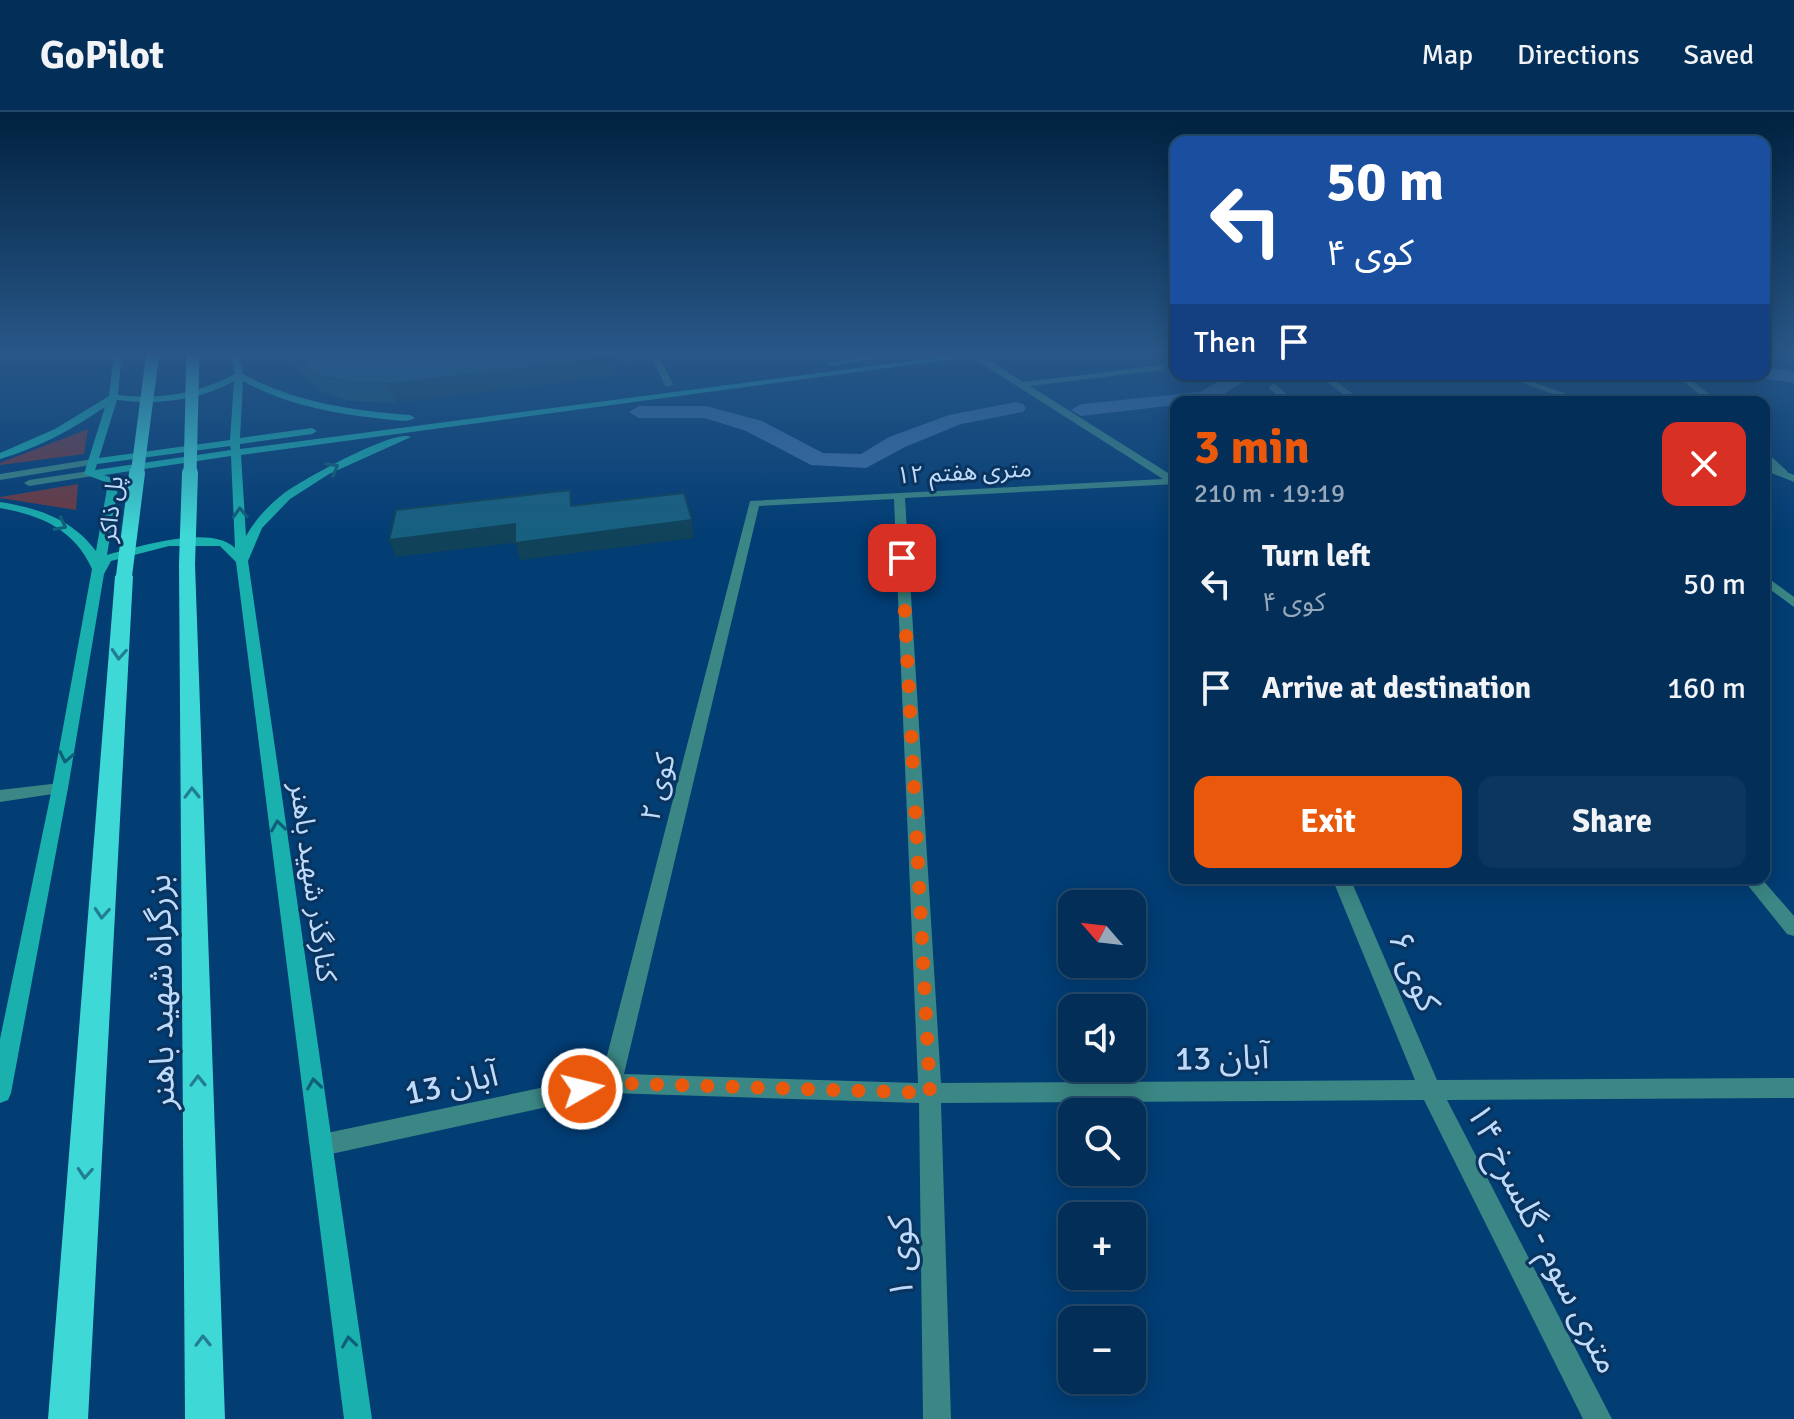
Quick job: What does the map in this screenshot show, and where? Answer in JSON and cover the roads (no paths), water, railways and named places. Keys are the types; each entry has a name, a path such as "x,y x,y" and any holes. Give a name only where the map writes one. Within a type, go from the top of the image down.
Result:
{"highway":[{"name":"پل ذاکر","path":"112,575 142,413"},
{"name":"بزرگراه شهید باهنر","path":"191,413 187,564 205,1419"},
{"name":"بزرگراه شهید باهنر","path":"68,1419 112,575"}],"main road":[{"path":"0,456 51,436 91,413"},
{"path":"91,468 108,413"},
{"name":"کنارگذر شهید باهنر","path":"237,413 236,447 242,561 358,1419"},
{"path":"371,413 410,418"},
{"path":"91,468 449,413"},
{"path":"236,447 535,413"},
{"path":"112,575 106,559 169,542 223,543 242,561 258,526 291,494 337,465 372,449 450,424"},
{"path":"0,1093 60,788 112,575 114,481 91,468"},
{"path":"0,505 41,515 71,530 92,549 112,575"}],"street":[{"path":"1065,413 1170,478"},
{"path":"1770,459 1783,473"},
{"path":"0,477 91,468"},
{"path":"0,487 91,468"},
{"path":"1770,468 1794,479"},
{"name":"۱۲ متری هفتم","path":"754,503 1170,482"},
{"name":"کوی ۱","path":"899,496 930,1093 937,1419"},
{"name":"کوی ۲","path":"611,1083 754,503"},
{"path":"1770,584 1794,603"},
{"path":"0,796 60,788"},
{"name":"کوی ۶","path":"1344,884 1430,1089"},
{"path":"1756,884 1794,929"},
{"name":"13 آبان","path":"322,1145 611,1083 930,1093 1794,1088"},
{"name":"۱۴ متری سوم - گلسرخ","path":"1430,1089 1598,1419"}],"waterway":[{"path":"709,413 754,426 819,460 866,461 897,442 956,419 989,413"}]}
